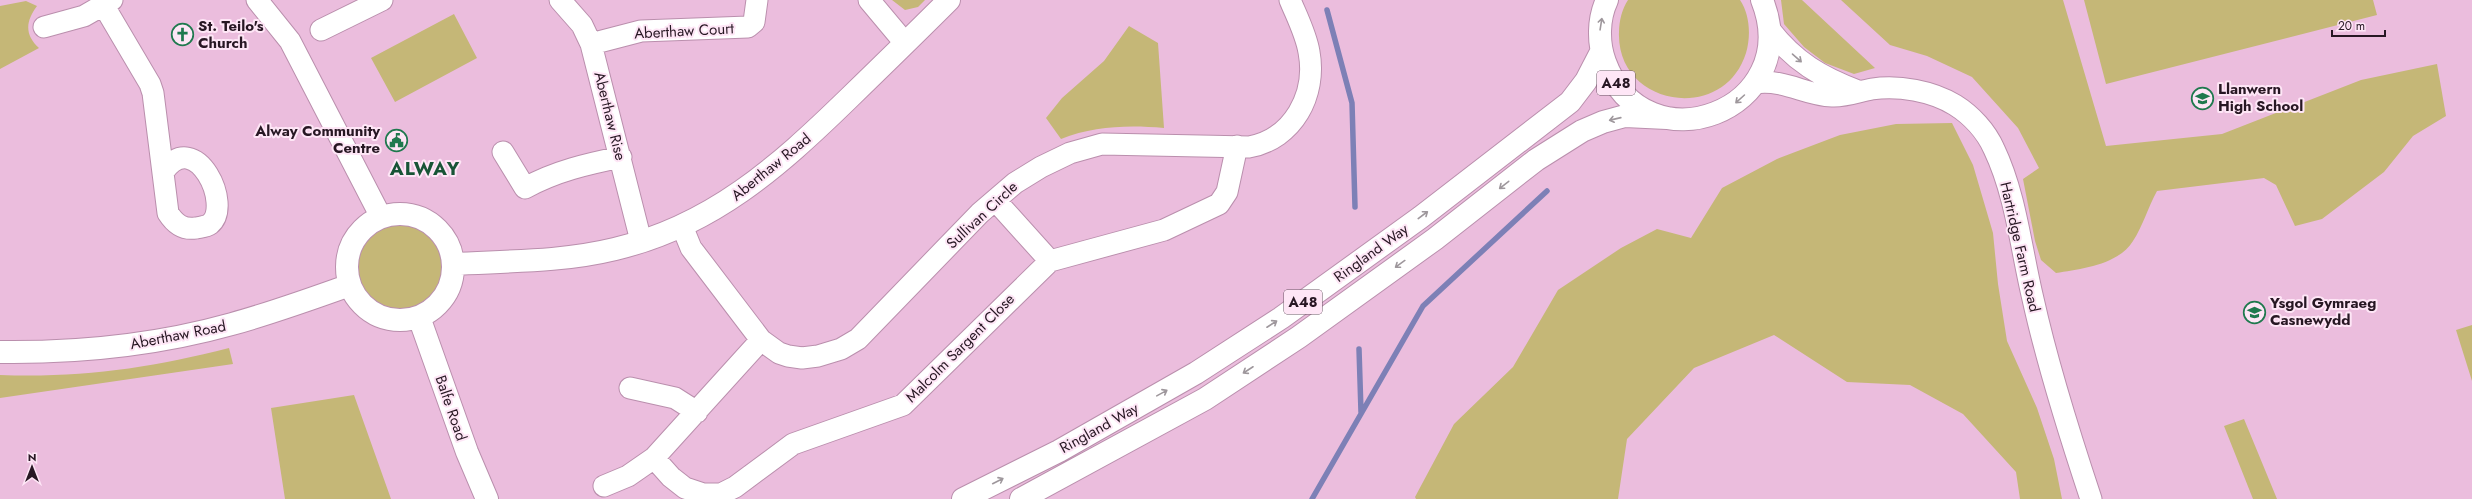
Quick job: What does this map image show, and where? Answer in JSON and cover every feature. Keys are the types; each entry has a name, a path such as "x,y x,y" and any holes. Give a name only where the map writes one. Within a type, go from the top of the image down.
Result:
{"main road":[{"name":"Aberthaw Road","path":"453,264 530,261 584,255 641,241 682,226 731,200 772,170 949,0"},
{"name":"Ringland Way","path":"1607,0 1600,26 1601,52 1610,75 1624,95 1644,110 1667,118"},
{"name":"Ringland Way","path":"1021,499 1211,395 1305,332 1435,239 1536,160 1582,132 1603,122 1625,116 1692,120 1716,114 1738,101 1755,83 1767,58 1770,30 1762,0"},
{"name":"Ringland Way","path":"963,499 1059,451 1196,373 1281,318 1421,217 1564,107 1586,81 1601,52"},
{"path":"403,214 427,221 439,230 448,243 453,264 450,284 445,296 437,306 419,316 401,320 387,319 374,313 362,304 350,285 347,263 350,248 362,230 381,217 403,214"},
{"name":"Aberthaw Road","path":"0,352 98,348 157,341 251,319 350,285"},
{"name":"Balfe Road","path":"419,316 467,452 487,499"}],"street":[{"path":"258,0 290,41 381,217"},
{"path":"321,30 382,0"},
{"name":"Aberthaw Rise","path":"560,0 582,25 591,44 621,157 641,241"},
{"name":"Aberthaw Court","path":"591,44 641,31 748,27 754,22 757,0"},
{"path":"868,0 905,43"},
{"name":"Sullivan Circle","path":"682,226 691,248 760,340 779,353 802,358 830,354 850,344 870,328 996,200 1027,174 1070,153 1085,148 1121,143 1237,146 1259,145 1280,135 1295,118 1304,103 1309,86 1309,52 1296,2"},
{"path":"44,27 78,18 108,3 150,84 164,171"},
{"name":"Hartridge Farm Road","path":"1770,30 1783,47 1806,66 1824,78 1858,91"},
{"name":"Hartridge Farm Road","path":"1755,83 1766,82 1791,85 1833,96 1858,91 1893,88 1922,92 1954,104 1976,121 1994,148 2008,189 2049,368 2091,499"},
{"path":"996,200 1050,260 1164,230 1212,209 1219,204 1228,192 1237,146"},
{"path":"503,152 525,188 545,177 572,168 621,157"},
{"name":"Malcolm Sargent Close","path":"654,458 671,477 685,488 703,494 721,494 735,487 793,444 899,407 911,398 1050,260"},
{"path":"604,486 628,476 654,458 697,412 760,340"},
{"path":"630,388 675,398 697,412"}],"shaded area":[{"path":"892,0 925,0 918,7 905,10"},
{"path":"1628,0 1740,0 1748,19 1749,40 1746,53 1734,76 1716,90 1695,97 1673,97 1652,90 1634,77 1623,57 1619,28 1620,19"},
{"path":"1781,0 1802,0 1875,68 1854,74 1825,63 1804,47 1784,24"},
{"path":"1841,0 2063,0 2106,146 2222,134 2361,80 2437,64 2446,116 2413,136 2384,172 2322,219 2295,226 2276,185 2264,178 2157,191 2137,235 2126,249 2118,256 2109,261 2076,270 2056,273 2041,260 2035,241 2023,179 2039,168 2018,128 1972,77 1927,56 1890,45"},
{"path":"2084,0 2373,0 2377,15 2106,84"},
{"path":"26,1 37,6 33,12 28,27 31,38 39,48 0,69 0,6"},
{"path":"454,14 477,58 395,102 371,58"},
{"path":"1129,26 1158,43 1164,128 1124,127 1099,129 1086,131 1061,139 1046,118 1062,98 1104,61"},
{"path":"1952,123 1973,165 1993,233 1998,284 2007,341 2037,408 2054,459 2062,499 2020,499 2016,472 1963,414 1910,385 1847,382 1774,335 1694,368 1627,439 1618,499 1416,499 1415,497 1454,424 1513,367 1558,290 1621,248 1657,229 1691,238 1722,188 1777,159 1840,135 1896,124"},
{"path":"392,225 408,225 424,232 435,243 442,259 442,275 439,283 430,297 424,302 408,309 392,309 376,302 365,291 358,275 358,259 365,243 376,232"},
{"path":"2472,325 2472,381 2456,330"},
{"path":"229,348 233,364 0,398 0,375 59,375 116,370 172,361"},
{"path":"354,395 391,499 285,499 271,408"},
{"path":"2244,419 2277,499 2253,499 2224,426"}],"waterway":[{"path":"1327,10 1352,103 1355,207"},
{"path":"1312,499 1423,306 1547,191"},
{"path":"1359,349 1361,412"}],"place":[{"name":"St. Teilo's Church","path":"183,35"},
{"name":"Llanwern High School","path":"2203,98"},
{"name":"Alway Community Centre","path":"396,140"},
{"name":"Ysgol Gymraeg Casnewydd","path":"2254,312"}],"district":[{"name":"ALWAY","path":"425,168"}]}
